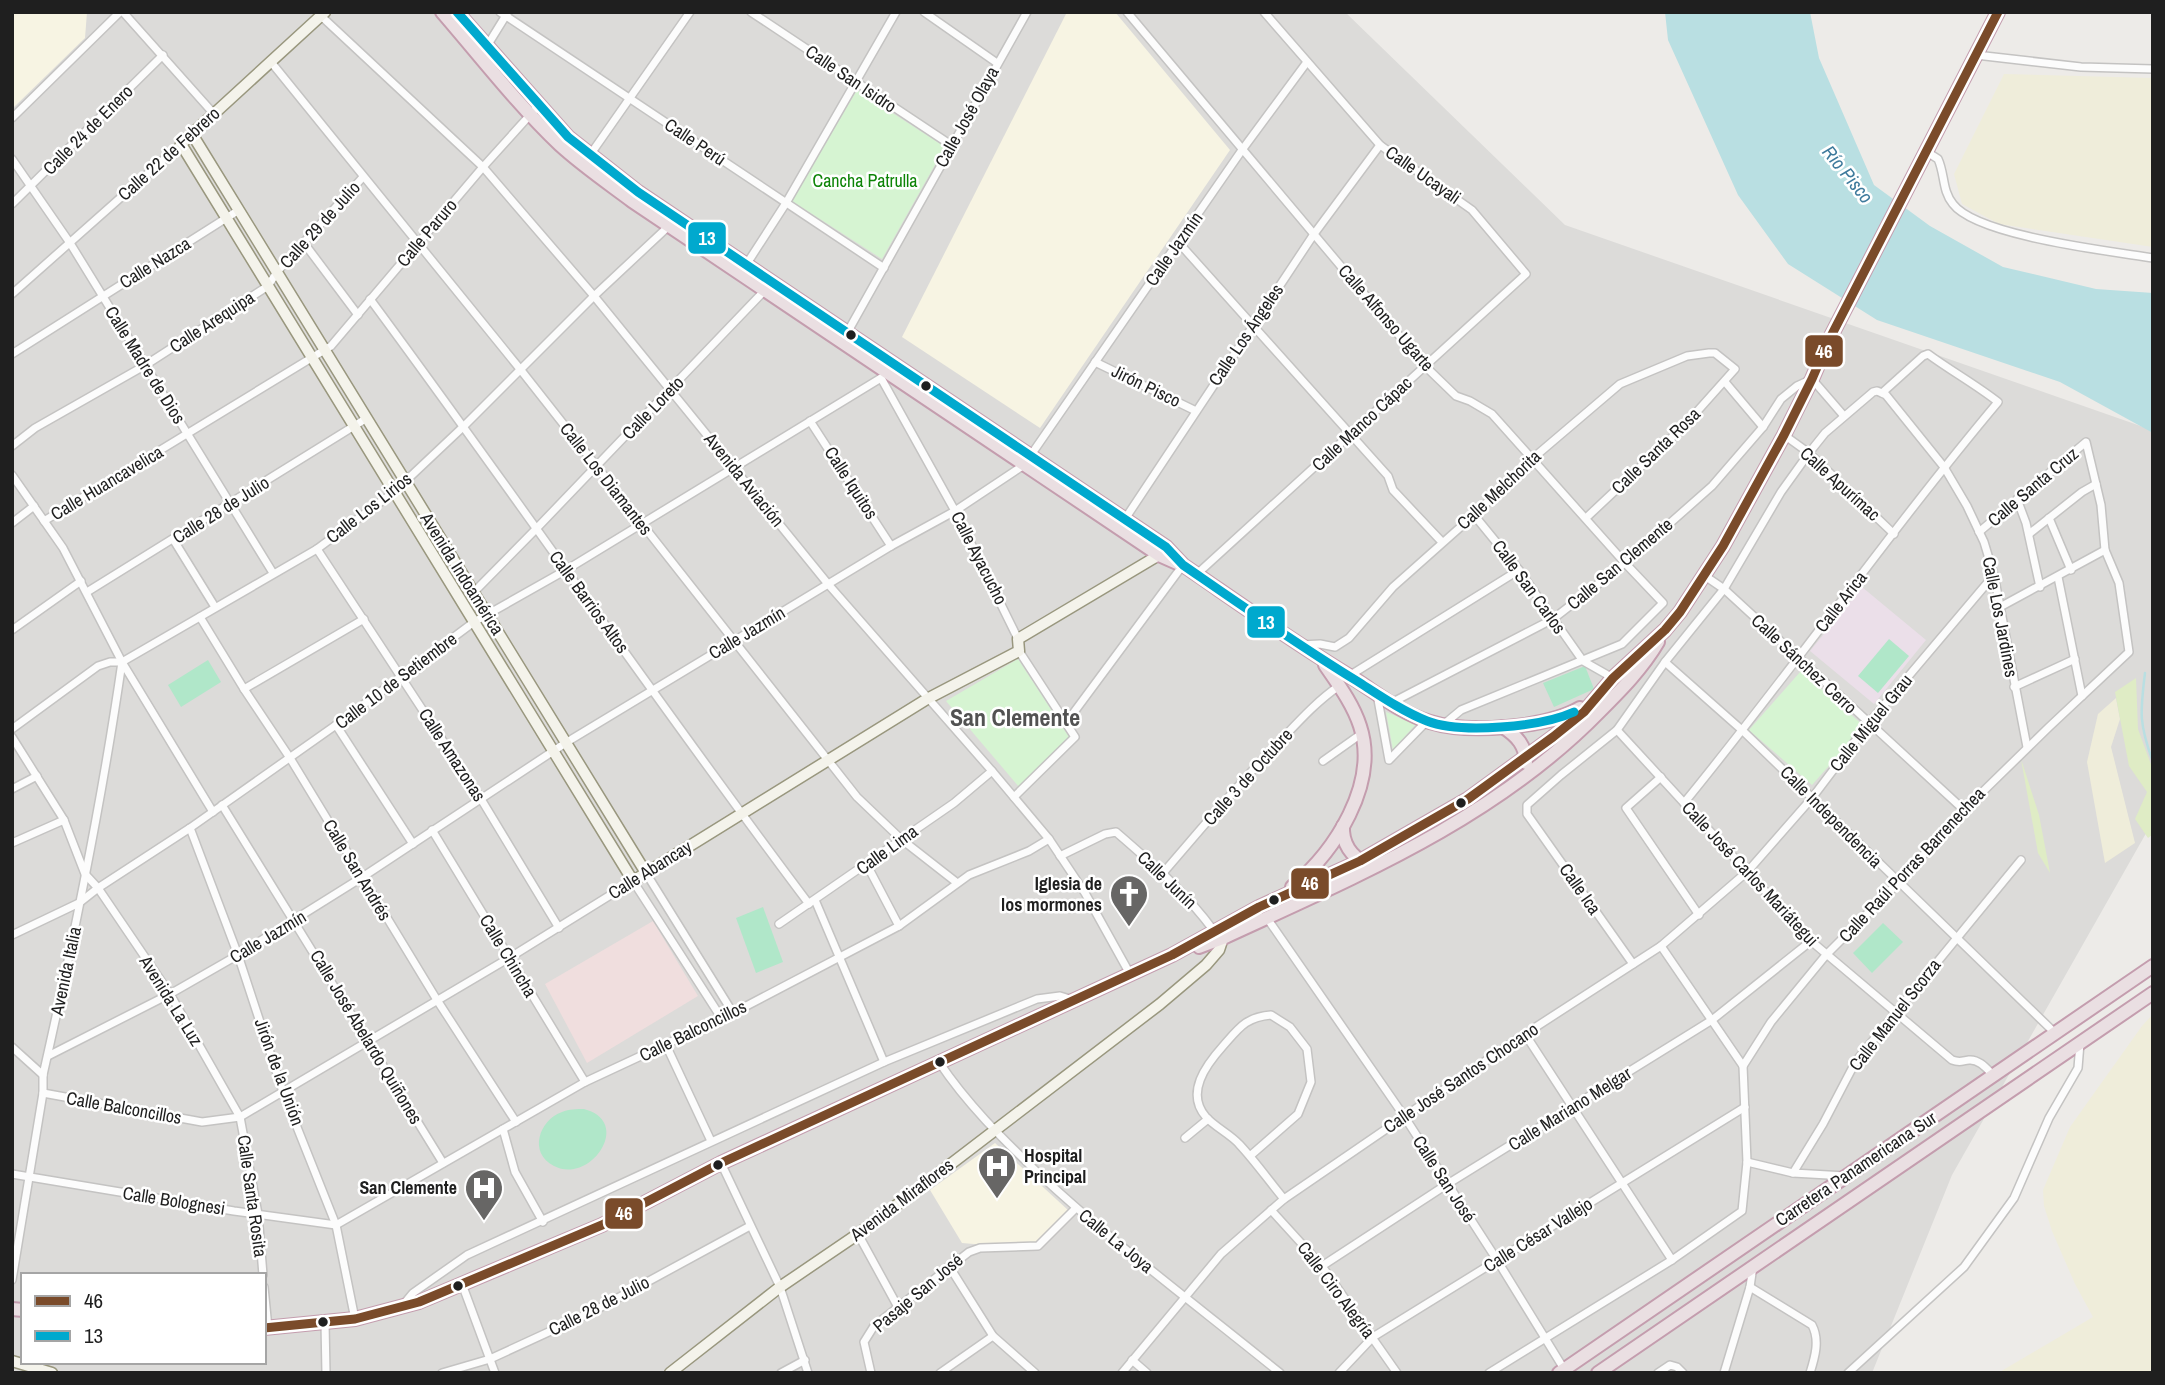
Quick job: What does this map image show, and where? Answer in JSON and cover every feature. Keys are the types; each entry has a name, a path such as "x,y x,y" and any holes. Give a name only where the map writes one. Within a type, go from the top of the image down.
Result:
{"highway":[{"path":"442,12 535,109 672,222 746,265 768,286 847,333 885,370"},
{"path":"457,12 561,145 592,171 768,286 885,370 1122,524 1166,548 1184,565 1301,645 1348,681 1427,721 1443,725 1503,727 1558,718 1581,708 1597,695"},
{"path":"266,1328 355,1319 402,1306 462,1284 602,1225 721,1163 939,1062 1219,934 1267,918 1377,867 1476,812 1526,776 1579,733 1647,662 1665,630 1705,576 1784,435 1828,342 1998,12"},
{"path":"1122,524 1159,555 1184,565"},
{"path":"1219,934 1280,897 1360,861 1468,799 1584,712 1613,678 1665,630"},
{"path":"1280,897 1307,874 1343,826 1362,788 1366,758 1348,681"},
{"path":"1503,727 1519,739 1526,757 1526,776"},
{"path":"1343,826 1346,844 1355,858 1377,867"},
{"name":"Carretera Panamericana Sur","path":"1561,1371 2153,966"},
{"name":"Carretera Panamericana Sur","path":"1598,1373 2153,993"}],"street":[{"path":"12,118 121,12 214,114"},
{"path":"590,155 690,12"},
{"name":"Calle San Isidro","path":"751,12 951,145"},
{"path":"746,265 786,202 896,12"},
{"path":"924,12 997,63"},
{"name":"Calle José Olaya","path":"847,333 1027,12"},
{"name":"Calle Alfonso Ugarte","path":"1127,12 1424,365 1456,396 1492,414 1663,603 1622,644 1583,661"},
{"name":"Calle Ucayali","path":"1264,12 1380,145 1472,210 1527,274"},
{"name":"Calle 22 de Febrero","path":"12,294 323,14"},
{"name":"Avenida Aviación","path":"323,14 482,167 594,296 828,584 1049,839 1085,893 1130,974"},
{"path":"486,46 504,14"},
{"name":"Calle Perú","path":"504,14 884,268"},
{"name":"Calle 24 de Enero","path":"12,204 163,55"},
{"path":"1976,55 2081,67 2153,69"},
{"name":"Calle Los Diamantes","path":"271,62 520,369 858,797 901,839 956,882"},
{"name":"Calle Jazmín","path":"48,1056 238,956 553,750 891,546 955,511 1027,461 1242,150 1307,62"},
{"name":"Calle Paruro","path":"312,358 325,350 358,315 482,167 535,109"},
{"name":"Avenida Indoamérica","path":"192,134 733,1013"},
{"name":"Avenida Indoamérica","path":"181,144 633,881 722,1018"},
{"name":"Calle Los Ángeles","path":"1122,524 1314,234 1380,145"},
{"path":"1927,152 1935,155 1940,163 1949,200 1959,212 1969,217 2007,230 2153,258"},
{"name":"Calle Madre de Dios","path":"12,159 70,243 273,573"},
{"name":"Calle 29 de Julio","path":"268,286 277,272 363,177"},
{"name":"Calle Nazca","path":"12,354 239,210"},
{"name":"Calle Los Lirios","path":"12,729 98,666 122,662 317,549 394,492 672,222"},
{"path":"304,243 358,315"},
{"path":"1179,243 1388,476 1393,490 1441,542"},
{"name":"Calle Manco Cápac","path":"1197,574 1527,274"},
{"name":"Calle Arequipa","path":"12,446 35,428 144,366 268,286"},
{"name":"Calle Loreto","path":"474,592 768,286"},
{"name":"Calle Barrios Altos","path":"370,299 740,813 812,902 839,956 884,1062"},
{"name":"Calle Melchorita","path":"1301,645 1320,644 1335,647 1349,638 1393,587 1441,542 1620,384 1687,356 1715,353 1735,369 1725,382"},
{"name":"Calle Arica","path":"1684,803 1944,467 1998,402 1928,354 1882,393"},
{"name":"Calle Huancavelica","path":"44,521 312,358"},
{"name":"Jirón Pisco","path":"1096,362 1196,411"},
{"name":"Calle 10 de Setiembre","path":"12,935 79,904 98,888 290,758 474,622 735,468 885,370"},
{"name":"Calle Ayacucho","path":"885,370 1019,645 1075,737 1014,797"},
{"path":"1812,379 1844,416"},
{"name":"Calle San Clemente","path":"1391,703 1553,620 1625,563 1712,486 1763,427 1781,399 1789,391 1812,379"},
{"path":"1725,382 1763,427"},
{"name":"Calle Santa Rosa","path":"1586,518 1685,425 1725,382"},
{"path":"1617,730 1665,662 1724,589 1781,492 1808,453 1825,433 1873,392 1882,393"},
{"name":"Calle Los Jardines","path":"1882,393 1944,467 1979,532 1994,575 2027,747"},
{"name":"Calle 28 de Julio","path":"87,592 367,418"},
{"name":"Calle Iquitos","path":"810,421 891,546"},
{"name":"Calle Apurímac","path":"1784,435 1808,453 1894,534"},
{"name":"Calle Santa Cruz","path":"1979,532 2086,442 2096,484"},
{"path":"12,475 81,581 122,662 212,811"},
{"path":"2000,607 2105,550 2101,505 2096,484 2029,534"},
{"path":"2017,499 2029,534 2040,587"},
{"path":"12,523 34,506"},
{"name":"Calle San Carlos","path":"1474,515 1519,570 1583,661"},
{"path":"2049,518 2071,570"},
{"path":"173,539 215,607"},
{"name":"Calle Amazonas","path":"317,549 481,799 559,928"},
{"name":"Calle Raúl Porras Barrenechea","path":"1743,1066 1771,1022 1826,956 1898,883 1964,810 2129,652 2119,583 2105,550"},
{"name":"Calle Abancay","path":"283,1092 559,928 740,813 1019,645 1159,555"},
{"path":"1066,723 1184,565"},
{"name":"Calle 3 de Octubre","path":"1163,873 1222,803 1324,696 1519,570"},
{"name":"Calle Miguel Grau","path":"1748,871 1812,798 1868,724 1994,575"},
{"name":"Calle Sánchez Cerro","path":"1705,576 1724,589 1964,810"},
{"path":"2058,577 2082,696"},
{"path":"12,630 81,581"},
{"name":"Calle San Andrés","path":"200,617 290,758 437,1000 516,1122"},
{"path":"244,689 364,619"},
{"path":"2014,687 2075,659"},
{"path":"1443,725 1461,710 1583,661 1613,678"},
{"name":"Avenida Italia","path":"12,1280 43,1093 43,1075 108,759 122,662"},
{"name":"Calle Independencia","path":"1665,662 1742,731 2055,1033"},
{"path":"1377,694 1389,760 1427,721"},
{"path":"336,725 413,844"},
{"name":"Calle José Carlos Mariátegui","path":"1617,730 1826,956 1952,1060 1960,1063 1977,1061 1993,1075"},
{"name":"Calle Ica","path":"1617,730 1531,801 1527,805 1527,814 1633,964"},
{"path":"1323,761 1361,734"},
{"path":"12,737 64,820 85,874"},
{"name":"Calle Lima","path":"779,924 954,803 992,771"},
{"path":"12,789 37,776"},
{"path":"1661,777 1626,808 1699,915"},
{"name":"Calle José Abelardo Quiñones","path":"222,805 443,1163"},
{"path":"12,843 64,820"},
{"name":"Jirón de la Unión","path":"190,828 238,956 283,1092 336,1225 355,1319"},
{"name":"Calle Chincha","path":"432,830 584,1082"},
{"name":"Calle Junín","path":"1060,856 1105,834 1116,832 1163,873 1219,934"},
{"name":"Calle Balconcillos","path":"336,1225 584,1082 733,1013 899,926 918,914 956,882 1029,851 1049,839"},
{"name":"Calle Manuel Scorza","path":"1793,1174 1856,1061 1955,937 2021,860"},
{"path":"867,865 899,926"},
{"name":"Calle José Santos Chocano","path":"1122,1373 1221,1254 1284,1199 1525,1034 1661,946 1748,871"},
{"name":"Avenida La Luz","path":"85,874 98,888 170,994 240,1117"},
{"name":"Calle San José","path":"1267,918 1404,1116 1497,1260 1561,1371"},
{"name":"Avenida Miraflores","path":"670,1373 780,1287 858,1234 1186,983 1219,950 1219,934"},
{"name":"Calle Mariano Melgar","path":"1322,1266 1712,1020 1811,941"},
{"path":"1489,1373 1672,1259 1742,1211 1747,1162 1743,1066 1661,946"},
{"path":"402,1306 413,1293 467,1255 884,1062 1037,999 1060,996 1074,1000"},
{"path":"1250,1156 1298,1114 1311,1082 1307,1049 1290,1027 1271,1015 1250,1019 1232,1035 1200,1078 1195,1093 1203,1114 1239,1144 1284,1199"},
{"path":"1525,1034 1672,1259"},
{"path":"1848,1373 1964,1267 2014,1198 2049,1118 2078,1068 2080,1043"},
{"path":"666,1045 711,1141"},
{"path":"12,1047 43,1075"},
{"path":"12,1058 29,1063"},
{"name":"Calle La Joya","path":"939,1062 956,1087 993,1130 1076,1208 1280,1373"},
{"name":"Calle Balconcillos","path":"43,1093 202,1122 240,1117 283,1092"},
{"name":"Calle César Vallejo","path":"1339,1373 1373,1337 1745,1107"},
{"name":"Calle Santa Rosita","path":"240,1117 258,1214 263,1273"},
{"path":"1185,1138 1208,1119"},
{"path":"503,1129 516,1172 542,1222"},
{"path":"1747,1162 1793,1174 1847,1176"},
{"path":"721,1163 780,1287 808,1373"},
{"name":"Calle Bolognesi","path":"12,1174 336,1225"},
{"name":"Pasaje San José","path":"871,1373 864,1342 874,1326 969,1252 980,1248 1038,1246 1076,1208"},
{"name":"Calle Ciro Alegría","path":"1271,1210 1322,1266 1397,1373"},
{"name":"Calle 28 de Julio","path":"442,1373 489,1359 592,1312 750,1226"},
{"path":"858,1234 898,1307"},
{"path":"949,1266 993,1336 1035,1373"},
{"path":"1724,1373 1750,1287 1753,1266"},
{"path":"462,1284 495,1373"},
{"path":"1750,1287 1812,1325 1816,1334 1815,1357 1810,1373"},
{"path":"325,1323 326,1373"},
{"path":"940,1373 993,1336"},
{"path":"781,1373 805,1360"},
{"path":"1132,1360 1147,1373"},
{"path":"22,1364 52,1373"},
{"path":"1658,1373 1670,1365 1683,1373"}],"shaded area":[{"path":"12,12 1345,12 1565,225 2152,430 2153,821 1952,1175 1872,1373 12,1373"},
{"path":"12,12 87,12 85,38 12,109"},
{"path":"1067,12 1115,12 1230,150 1040,428 902,337"},
{"path":"2004,74 2153,78 2153,247 1999,224 1962,204 1954,174"},
{"path":"1862,587 1926,640 1874,704 1810,651"},
{"path":"2116,698 2120,719 2111,747 2135,843 2105,863 2087,762 2098,714"},
{"path":"653,921 698,996 587,1063 545,984"},
{"path":"2153,1014 2153,1373 1998,1373 2093,1317 2052,1231 2044,1206 2043,1190 2070,1127"},
{"name":"Hospital Principal","path":"995,1143 1069,1211 1034,1249 962,1243 930,1190"}],"green space":[{"name":"Cancha Patrulla","path":"857,90 945,147 882,259 792,201"},
{"path":"1889,639 1909,656 1878,693 1858,676"},
{"path":"1018,659 1069,737 1019,787 946,701"},
{"path":"208,660 221,682 181,707 168,685"},
{"path":"1585,666 1594,689 1554,707 1543,683"},
{"path":"1801,671 1864,726 1812,785 1749,730"},
{"path":"2136,678 2138,729 2153,770 2153,834 2148,838 2135,819 2147,792 2129,766 2115,692"},
{"path":"1386,712 1416,724 1393,750"},
{"path":"2021,759 2039,815 2050,873 2038,853"},
{"path":"763,907 783,962 756,973 736,918"},
{"path":"1883,923 1903,942 1872,973 1853,953"},
{"path":"584,1109 599,1116 605,1126 606,1138 601,1150 581,1167 568,1170 554,1166 541,1153 539,1145 543,1129 547,1122 562,1112"}],"water":[{"name":"Río Pisco","path":"1665,12 1810,12 1819,58 1874,185 1930,226 2003,267 2096,289 2153,293 2153,433 2060,382 1877,320 1788,264 1738,195 1668,40"}],"waterway":[{"path":"2145,673 2142,718 2153,762"}],"transit line":[{"name":"13","path":"457,12 568,137 638,192 1166,547 1183,565 1382,697 1427,721 1460,727 1522,725 1574,712"},
{"name":"46","path":"266,1328 355,1319 419,1302 602,1225 721,1163 1172,955 1259,907 1360,861 1468,799 1553,737 1584,712 1613,678 1665,630 1680,612 1723,546 1784,435 1828,342 1998,12"}],"place":[{"name":"Iglesia de los mormones","path":"1129,928"},
{"name":"Hospital Principal","path":"997,1200"},
{"name":"San Clemente","path":"484,1222"}],"district":[{"name":"San Clemente","path":"1015,718"}]}
